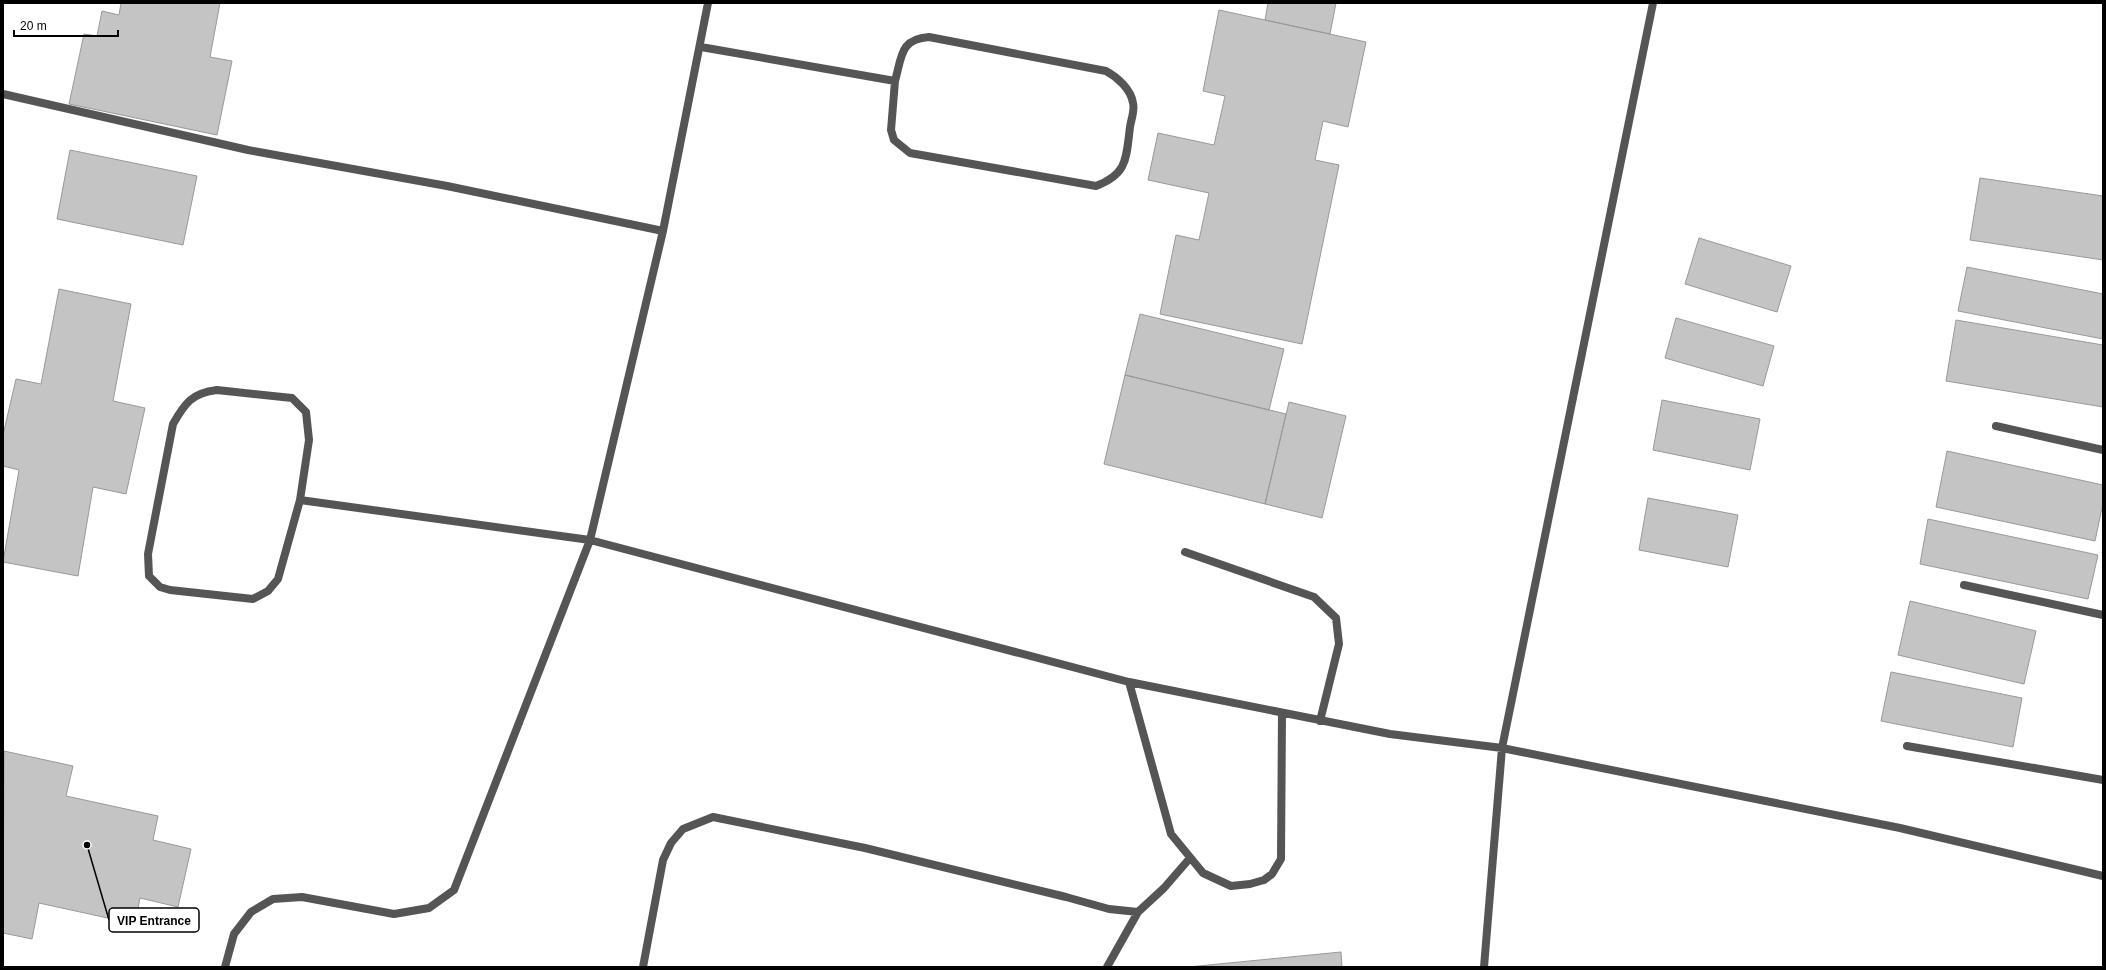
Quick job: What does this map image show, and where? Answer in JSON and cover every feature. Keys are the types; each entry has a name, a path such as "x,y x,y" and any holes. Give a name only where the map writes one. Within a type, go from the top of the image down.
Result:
{"lane":[{"path":"224,967 234,934 251,912 273,899 302,897 394,914 429,908 454,890 590,540 663,231 701,48 708,3"},
{"path":"1484,967 1502,748 1653,3"},
{"path":"929,37 1106,71 1118,78 1134,103 1126,155 1121,169 1110,180 1096,186 910,153 894,140 891,130 895,81 904,48 909,42 916,38 929,37"},
{"path":"701,48 895,81"},
{"path":"3,94 248,150 447,186 663,231"},
{"path":"217,390 292,398 306,412 309,440 300,500 278,579 268,590 254,599 170,590 160,587 149,576 148,554 173,424 191,398 205,391 217,390"},
{"path":"1996,426 2103,450"},
{"path":"300,500 590,540 1129,682 1390,734 1502,748 1900,828 2103,876"},
{"path":"1185,552 1314,597 1336,618 1339,644 1320,721"},
{"path":"1964,585 2103,615"},
{"path":"1129,682 1171,834 1203,873 1231,886 1264,880 1272,874 1281,859 1282,713"},
{"path":"1907,746 2103,780"},
{"path":"643,967 664,860 671,843 683,829 713,817 873,849 1059,895 1109,909 1138,912"},
{"path":"1107,967 1138,912 1164,888 1190,858"}],"building":[{"path":"121,3 220,3 210,57 232,61 217,135 69,104 84,34 97,36 102,11 119,15"},
{"path":"1268,3 1336,3 1330,34 1265,20"},
{"path":"1219,10 1366,42 1348,127 1323,121 1315,160 1339,165 1302,344 1160,314 1176,235 1199,240 1209,193 1148,180 1158,133 1214,145 1225,96 1203,91"},
{"path":"70,150 197,176 183,245 57,219"},
{"path":"1980,178 2103,196 2103,260 1970,240"},
{"path":"1699,238 1791,266 1777,312 1685,284"},
{"path":"1967,267 2103,294 2103,339 1958,311"},
{"path":"59,289 131,304 113,401 145,408 126,494 93,487 78,576 3,562 19,470 3,466 3,435 16,379 41,384"},
{"path":"1140,314 1284,349 1269,410 1125,375"},
{"path":"1676,318 1774,346 1763,386 1665,358"},
{"path":"1956,320 2103,345 2103,407 1946,381"},
{"path":"1125,375 1286,414 1265,504 1104,464"},
{"path":"1662,400 1760,419 1750,470 1653,450"},
{"path":"1289,402 1346,416 1322,518 1265,504"},
{"path":"1947,451 2103,485 2103,503 2095,541 1936,507"},
{"path":"1648,498 1738,515 1728,567 1639,550"},
{"path":"1928,519 2098,555 2088,599 1920,564"},
{"path":"1910,601 2036,631 2024,684 1898,655"},
{"path":"1891,672 2022,698 2013,747 1881,721"},
{"path":"4,751 73,766 66,796 158,816 153,840 191,849 178,907 140,898 135,924 39,903 32,939 3,933"},
{"path":"1341,952 1342,967 1188,967"}],"place":[{"name":"VIP Entrance","path":"87,845"}]}
